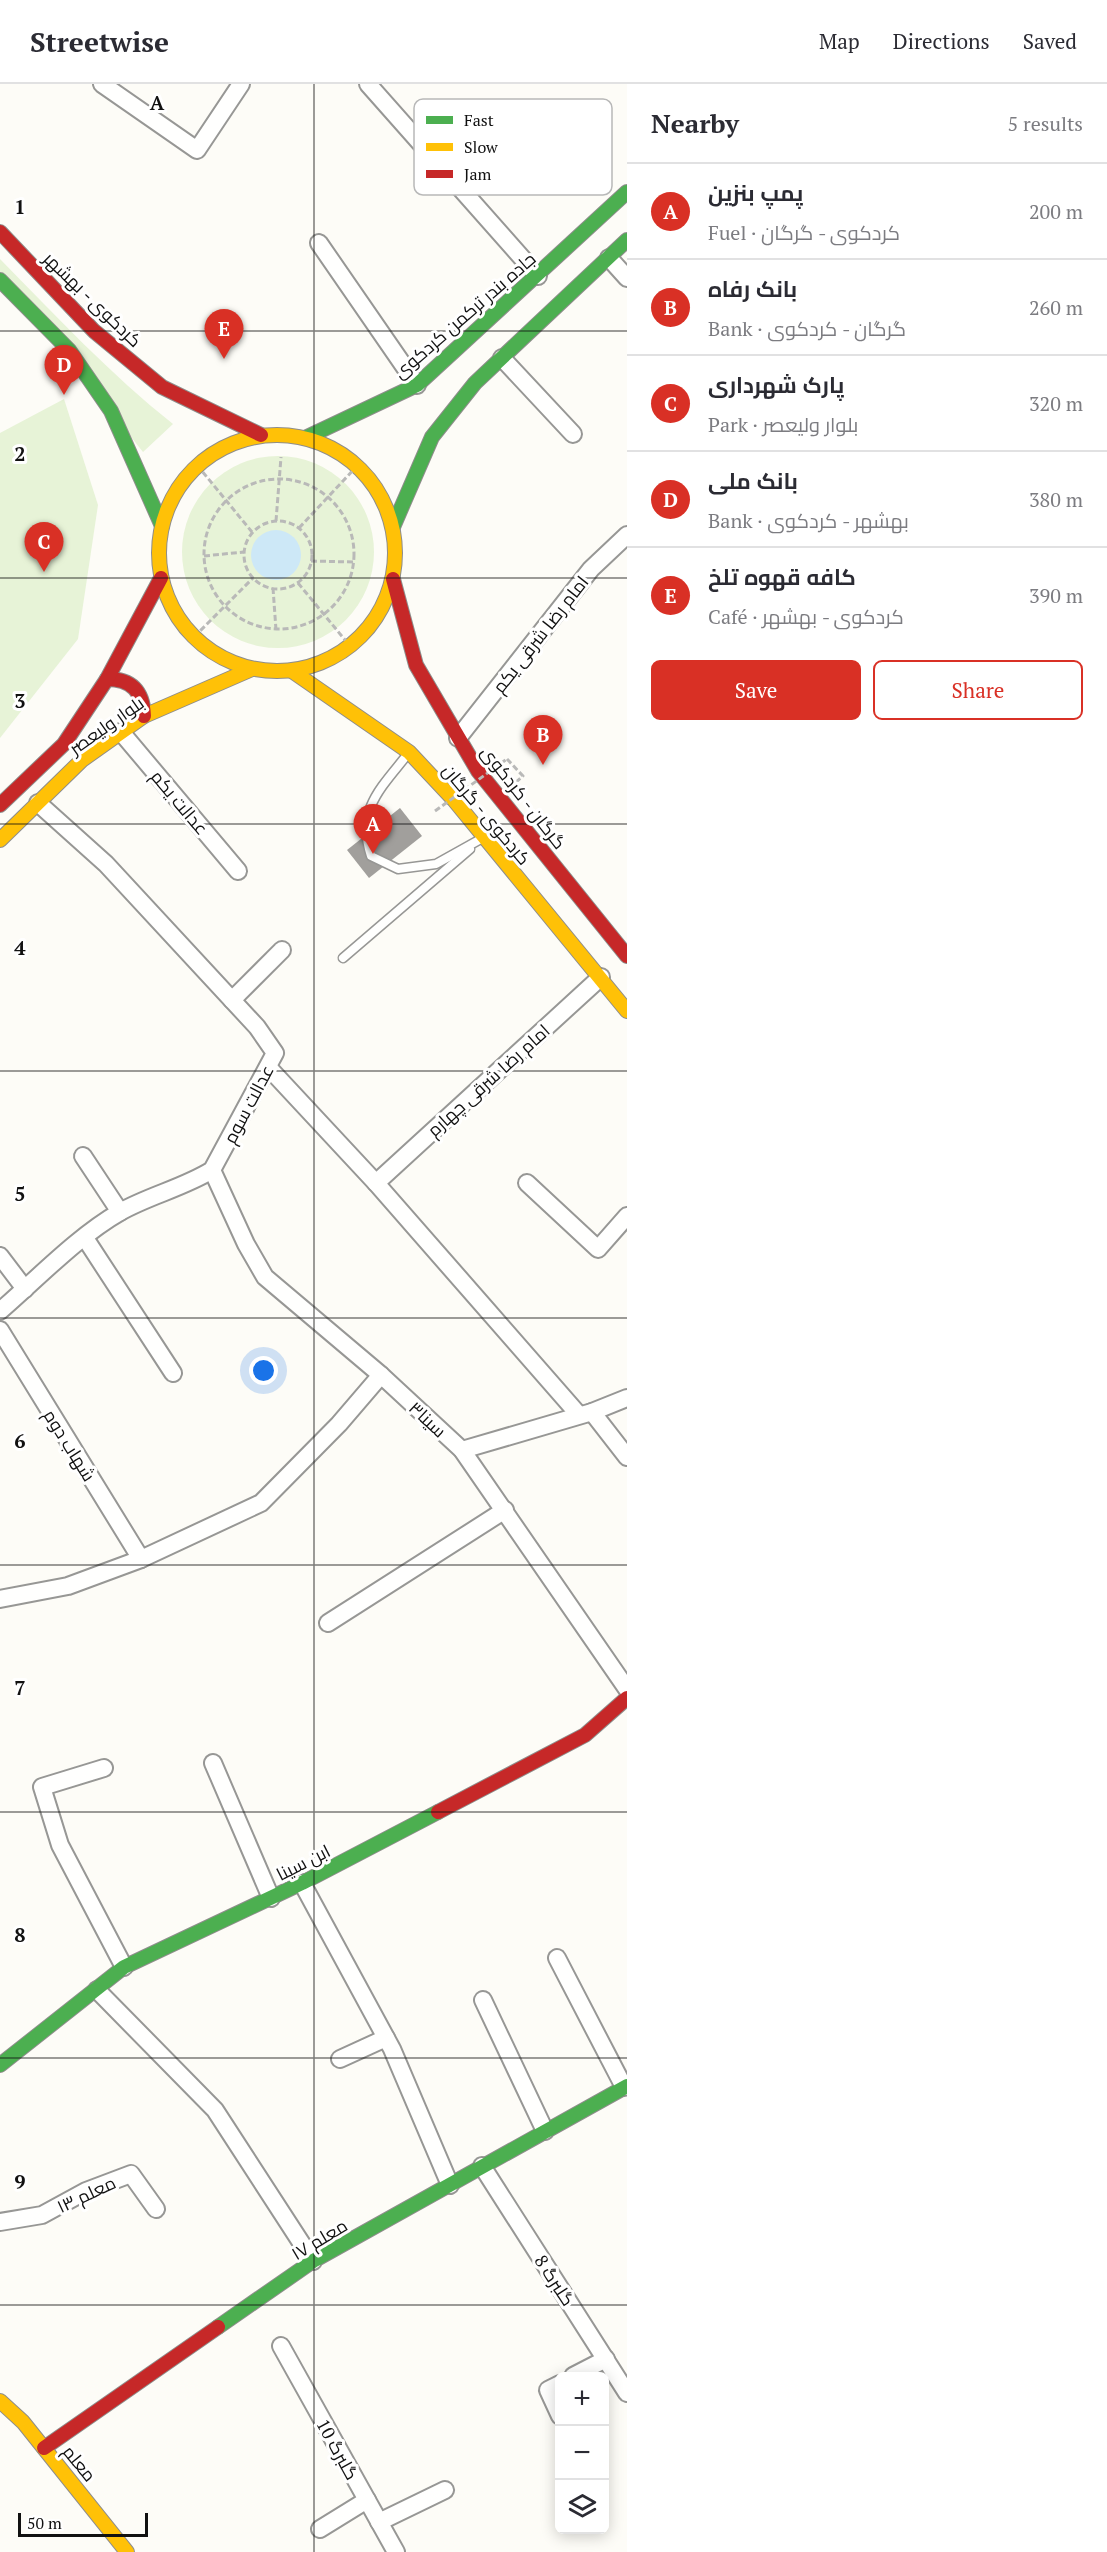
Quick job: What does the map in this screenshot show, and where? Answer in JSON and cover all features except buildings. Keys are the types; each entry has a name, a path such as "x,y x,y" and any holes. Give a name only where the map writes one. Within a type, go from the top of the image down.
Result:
{"main road":[{"name":"جاده بندر ترکمن کردکوی","path":"305,438 417,385 627,192"},
{"name":"کردکوی - بهشهر","path":"0,232 94,331 162,387 261,435"},
{"path":"393,526 432,437 475,383 627,240"},
{"path":"0,280 69,350 111,411 162,526"},
{"path":"261,435 305,438 333,449 357,466 373,484 385,504 393,526 395,562 393,579 377,616 350,646 322,662 292,671 252,669 221,656 194,637 174,609 161,578 159,561 162,526 169,503 181,483 197,465 216,451 238,441 261,435"},
{"name":"بلوار ولیعصر","path":"0,805 64,744 107,679 161,578"},
{"name":"گرگان - کردکوی","path":"393,579 416,665 478,771 627,956"},
{"name":"بلوار ولیعصر","path":"0,840 82,760 144,716 252,669"},
{"name":"کردکوی - گرگان","path":"292,671 409,752 454,800 627,1011"},
{"path":"107,679 128,680 136,686 142,696 144,716"},
{"name":"ابن سینا","path":"0,2065 124,1967 302,1883 585,1735 627,1698"},
{"name":"معلم ۱۷","path":"44,2448 313,2261 626,2086"},
{"name":"معلم","path":"1,2403 23,2422 127,2552"}],"street":[{"path":"102,84 197,150 241,84"},
{"path":"368,84 414,136"},
{"path":"466,195 538,276"},
{"path":"319,243 417,385"},
{"path":"609,258 627,278"},
{"path":"502,358 573,434"},
{"name":"امام رضا شرقی یکم","path":"458,738 591,569 627,535"},
{"name":"عدالت یکم","path":"122,732 238,871"},
{"name":"عدالت سوم","path":"38,803 106,864 257,1027 275,1053 212,1170"},
{"path":"232,1000 282,950"},
{"name":"امام رضا شرقی چهارم","path":"376,1183 601,977"},
{"path":"268,1067 627,1457"},
{"path":"83,1156 120,1212"},
{"path":"0,1311 85,1238 120,1212 199,1178 212,1170"},
{"name":"سینا۳","path":"212,1170 246,1244 265,1277 381,1375 462,1450 627,1689"},
{"path":"527,1183 598,1249 627,1216"},
{"path":"85,1238 173,1373"},
{"path":"0,1256 25,1289"},
{"name":"شهاب دوم","path":"0,1330 141,1559"},
{"path":"0,1599 68,1586 141,1559 261,1503 339,1424 381,1375"},
{"path":"462,1450 586,1413 627,1398"},
{"path":"328,1623 505,1510"},
{"path":"213,1763 271,1898"},
{"path":"104,1768 42,1787 60,1845 124,1967"},
{"path":"302,1883 386,2038 450,2185"},
{"path":"557,1959 626,2086"},
{"path":"97,1990 215,2110 313,2261"},
{"path":"483,2000 545,2131"},
{"path":"340,2059 386,2038"},
{"name":"گلبرگ 8","path":"482,2166 627,2393"},
{"name":"معلم ۱۳","path":"0,2222 42,2215 86,2191 131,2174 156,2209"},
{"name":"گلبرگ 10","path":"281,2346 396,2552"},
{"path":"581,2372 606,2359"},
{"path":"555,2386 548,2390 555,2405"},
{"path":"380,2522 445,2490"},
{"path":"320,2529 367,2500"}],"lane":[{"path":"409,752 371,800 365,826 365,839 371,856 398,869 436,864 484,837"},
{"path":"343,958 484,837"}],"path":[{"path":"276,521 281,457"},
{"path":"197,465 252,532"},
{"path":"299,528 357,466"},
{"path":"280,479 314,488 328,498 340,512 348,527 353,562 348,582 338,600 323,615 293,628 276,630 247,623 223,605 206,573 203,556 206,535 214,516 226,500 260,481 280,479"},
{"path":"276,521 299,528 310,543 311,561 304,577 298,583 281,589 273,588 253,578 248,570 244,552 252,532 267,522 276,521"},
{"path":"203,556 244,552"},
{"path":"311,561 353,562"},
{"path":"194,637 223,605 253,578"},
{"path":"298,583 350,646"},
{"path":"273,588 276,630"},
{"path":"435,811 507,759 523,776"}],"green space":[{"path":"0,259 105,365 173,424 143,452 0,272"},
{"path":"64,399 98,505 78,639 0,738 0,433"},
{"path":"278,456 315,463 346,484 367,515 374,552 367,589 346,620 315,641 278,648 241,641 210,620 189,589 182,552 189,515 210,484 241,463"}],"water":[{"path":"276,530 290,534 297,541 301,555 297,569 290,576 276,580 262,576 255,569 251,555 255,541 262,534"}],"traffic: fast":[{"path":"305,438 417,385 627,192"},
{"path":"393,527 432,437 475,383 627,240"},
{"path":"0,280 69,350 111,411 162,526"},
{"path":"0,2065 124,1967 302,1883 438,1812"},
{"path":"218,2327 313,2261 627,2086"}],"traffic: slow":[{"path":"265,435 289,435 311,440 333,449 361,469 375,487 386,508 393,530 395,553 393,576 386,598 375,619 361,637 333,657 311,666 289,671 265,671 243,666 221,657 193,637 173,609 164,587 159,565 159,541 164,519 173,497 193,469 221,449 243,440 265,435"},
{"path":"0,840 82,760 144,716 252,669"},
{"path":"292,671 409,752 454,800 627,1011"},
{"path":"0,2401 23,2422 127,2552"}],"traffic: jam":[{"path":"0,232 94,331 162,387 261,435"},
{"path":"0,805 64,744 107,679 161,578"},
{"path":"393,579 416,665 478,771 627,956"},
{"path":"107,679 129,684 141,700 144,716"},
{"path":"438,1812 585,1735 627,1698"},
{"path":"44,2448 218,2327"}],"place":[{"name":"کافه قهوه تلخ","path":"224,359"},
{"name":"بانک ملی","path":"64,395"},
{"name":"پارک شهرداری","path":"44,572"},
{"name":"بانک رفاه","path":"543,765"},
{"name":"پمپ بنزین","path":"373,854"}]}
